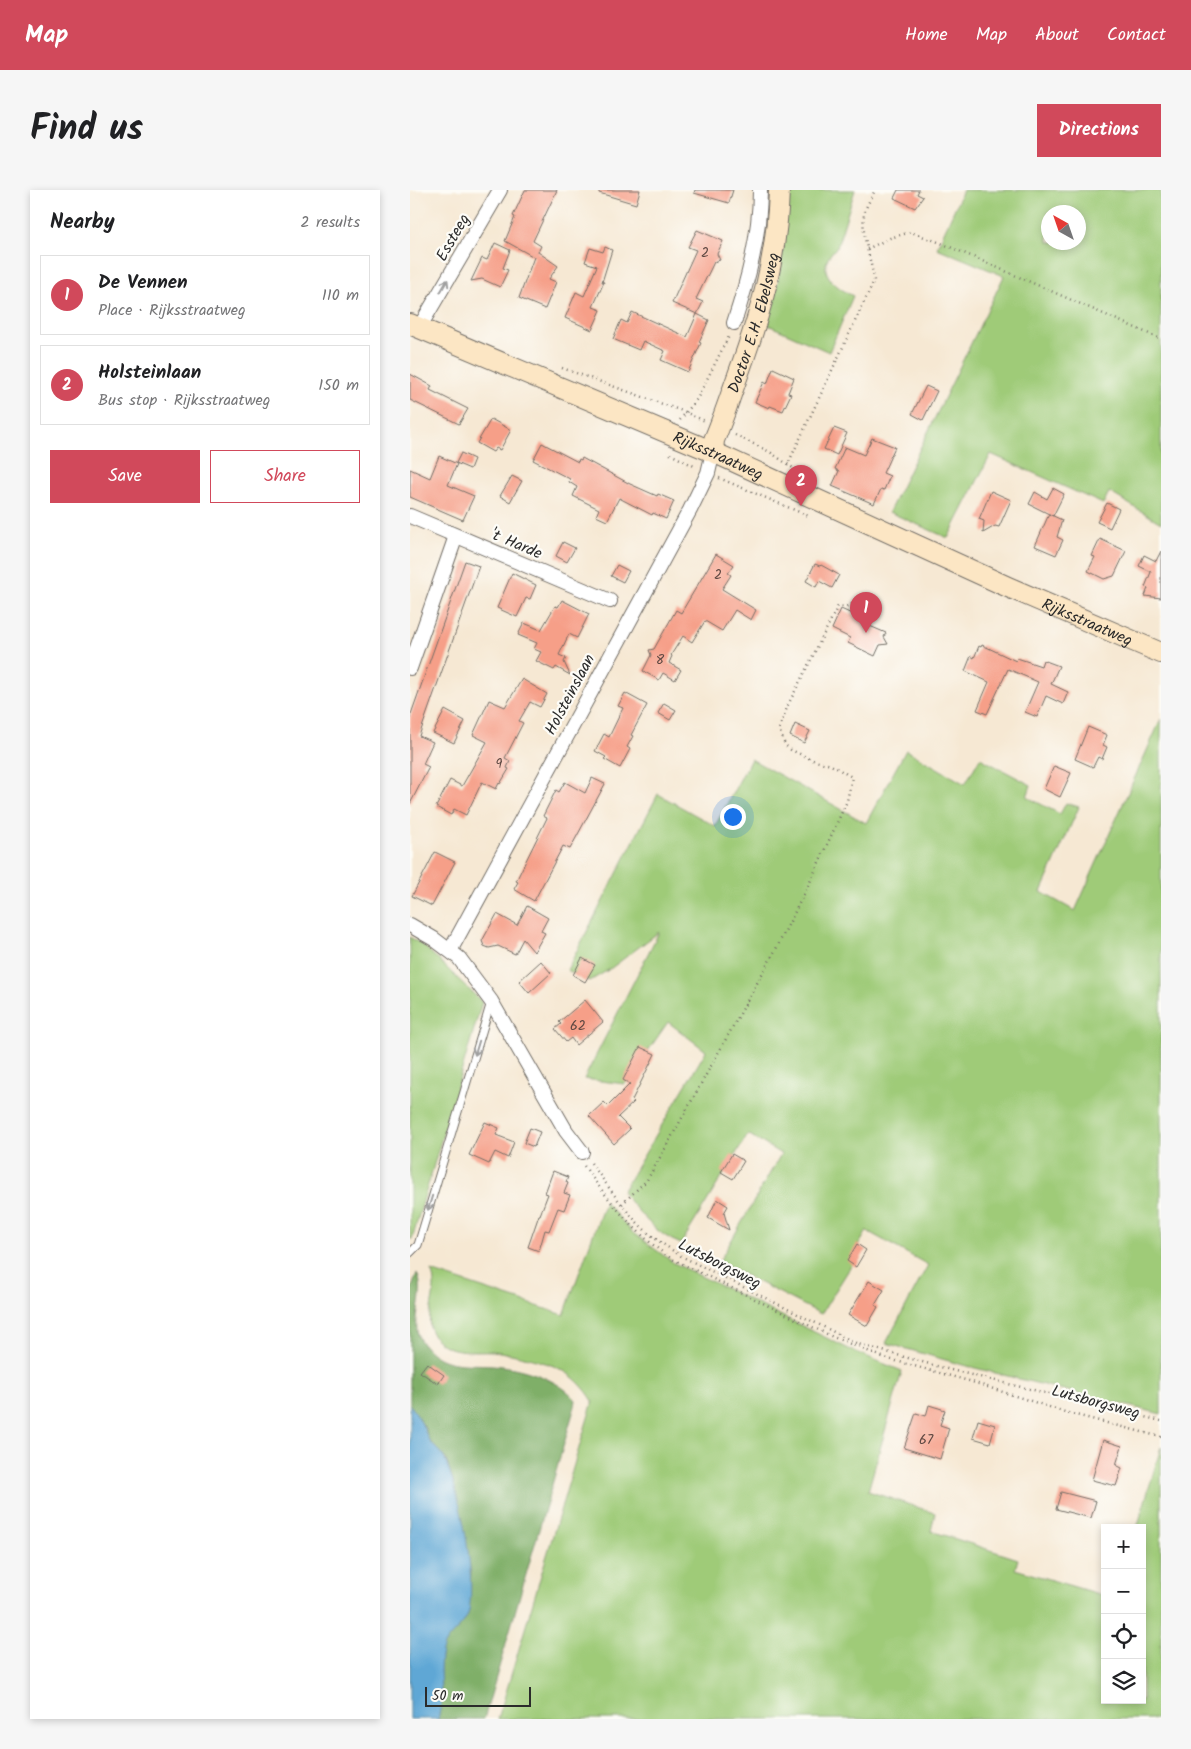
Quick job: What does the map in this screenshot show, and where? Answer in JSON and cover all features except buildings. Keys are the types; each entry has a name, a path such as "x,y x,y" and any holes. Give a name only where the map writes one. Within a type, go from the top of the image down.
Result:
{"main road":[{"name":"Doctor E.H. Ebelsweg","path":"713,452 714,440 755,331 763,303 773,252 779,190"},
{"name":"Rijksstraatweg","path":"414,326 713,452 1008,587 1161,653"}],"street":[{"name":"Essteeg","path":"414,326 500,190"},
{"path":"734,323 750,269 758,232 760,190"},
{"name":"Holsteinslaan","path":"450,951 690,510 708,473 713,452"},
{"name":"'t Harde","path":"410,516 610,601"},
{"path":"410,668 456,536"},
{"path":"410,925 459,958 491,1001 566,1131 582,1152"}],"lane":[{"path":"410,1253 418,1244 491,1001"}],"path":[{"path":"779,483 874,280 864,231 864,212 875,190"},
{"path":"867,249 890,238 911,232 942,243 1161,339"},
{"path":"674,436 685,412 696,399 734,323"},
{"name":"Rijksstraatweg","path":"560,367 685,412 770,452"},
{"path":"622,1204 647,1180 662,1154 776,949 810,882 847,801 852,777 831,765 814,762 791,750 779,729 788,706 838,606 845,608 852,604"},
{"name":"Lutsborgsweg","path":"582,1152 622,1204 645,1230 663,1245 858,1344 951,1370 1161,1421"},
{"name":"Lutsborgsweg","path":"582,1152 584,1166 636,1230 656,1248 698,1273 833,1337 885,1358 969,1381 1068,1413 1161,1437"}],"green space":[{"path":"785,190 855,190 837,247 826,262 828,276 838,287 853,296 829,352 766,324 777,286 783,247"},
{"path":"963,190 1161,190 1161,523 1109,492 1103,504 991,454 948,538 889,512 1004,276 937,248"},
{"path":"1161,719 1161,1414 963,1365 886,1343 928,1265 867,1231 850,1260 853,1263 821,1314 719,1262 781,1154 748,1134 681,1244 663,1235 648,1222 622,1192 706,1051 668,1022 625,1084 584,1079 659,932 610,969 590,981 567,970 658,794 715,826 751,759 866,823 906,750 965,784 980,758 1031,785 1027,797 1060,814 1066,803 1079,807 1041,892 1075,911"},
{"path":"410,937 424,946 482,1002 412,1239 410,1239"},
{"path":"605,1202 633,1233 674,1263 853,1351 902,1371 868,1491 935,1513 931,1531 1018,1559 1015,1569 1101,1595 1101,1704 1146,1704 1146,1524 1138,1524 1161,1447 1161,1719 498,1719 593,1401 583,1387 565,1372 554,1366 500,1352 452,1349 438,1341 433,1335 429,1321 434,1287 431,1271 564,1315"},
{"path":"417,1273 420,1289 417,1333 427,1349 435,1356 453,1363 504,1366 526,1371 549,1380 568,1392 576,1400 484,1719 438,1719 441,1696 440,1664 442,1649 448,1637 458,1629 468,1614 471,1573 462,1518 446,1459 428,1439 425,1428 410,1405 410,1293"}],"water":[{"path":"410,1405 418,1416 430,1441 442,1455 452,1477 462,1515 469,1556 471,1595 469,1611 464,1622 447,1640 442,1651 440,1668 441,1702 438,1719 410,1719"}],"place":[{"name":"Holsteinlaan","path":"801,506"},
{"name":"De Vennen","path":"866,633"}]}
